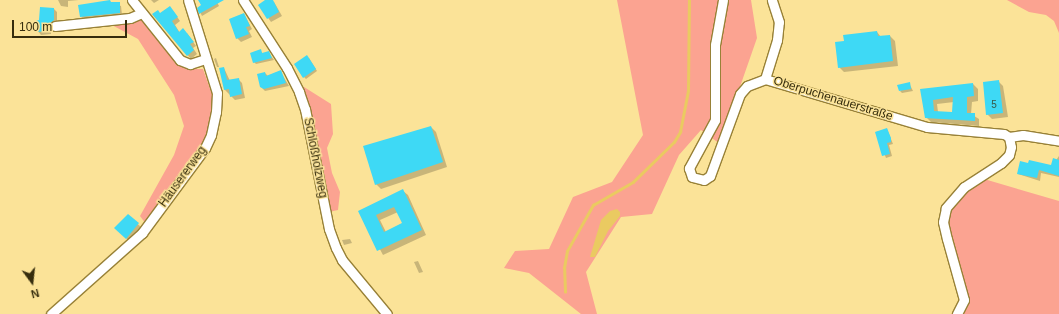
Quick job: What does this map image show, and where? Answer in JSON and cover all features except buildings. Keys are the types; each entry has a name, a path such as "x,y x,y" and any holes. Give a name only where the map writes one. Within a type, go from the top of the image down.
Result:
{"street":[{"path":"132,0 180,60 190,64 205,59"},
{"name":"Häusererweg","path":"51,314 142,233 205,148 211,135 218,99 188,0"},
{"name":"Schloßholzweg","path":"243,0 287,68 299,92 305,109 329,229 336,248 342,260 387,314"},
{"name":"Oberpuchenauerstraße","path":"723,0 715,45 715,120 689,168 692,177 704,180 710,176 740,94 747,86 766,79 926,127 1004,134 1009,137 1023,135 1059,141"},
{"path":"766,79 778,28 772,0"},
{"path":"55,26 130,18 142,14"},
{"path":"957,314 964,300 943,222 946,208 964,187 1002,162 1009,155 1011,147 1009,137"}],"shaded area":[{"path":"617,0 751,0 757,38 720,144 701,130 679,155 652,214 621,217 586,272 597,314 581,314 529,273 504,268 515,251 549,249 573,197 612,182 643,135"},
{"path":"1007,0 1059,0 1059,33 1054,21 1046,15 1029,12"},
{"path":"141,18 178,63 190,69 203,69 214,100 208,134 201,149 146,224 140,216 174,155 184,126 174,95 138,39 110,24"},
{"path":"299,86 304,87 331,104 333,134 327,148 332,173 340,192 338,210 329,212"},
{"path":"984,179 1059,201 1059,314 964,314 969,298 949,232 949,214 957,199"},
{"path":"617,209 620,212 620,216 608,231 595,257 590,257 601,220 610,211"}],"waterway":[{"path":"565,292 564,268 567,251 593,205 633,182 674,142 680,132 688,91 689,0"}]}
